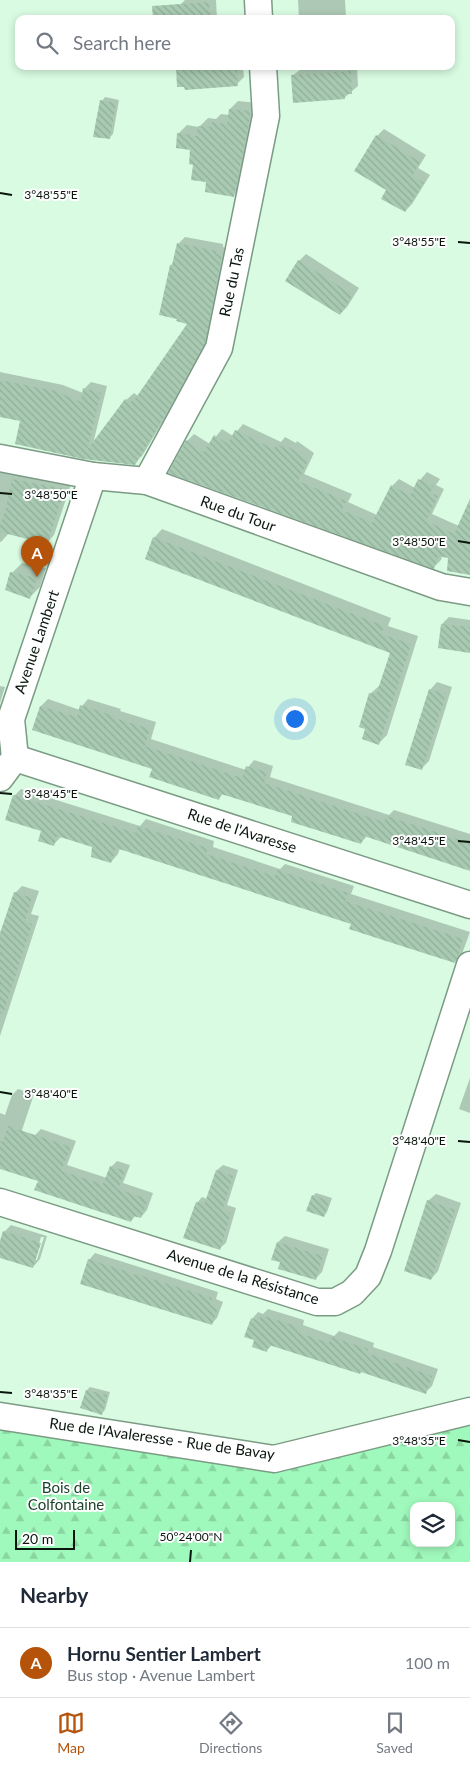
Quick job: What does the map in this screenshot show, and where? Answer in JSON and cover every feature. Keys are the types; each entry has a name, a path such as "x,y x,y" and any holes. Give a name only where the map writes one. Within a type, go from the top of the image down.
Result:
{"street":[{"path":"258,0 259,15"},
{"name":"Rue du Tas","path":"147,481 219,348 266,116 263,70"},
{"name":"Rue du Tour","path":"0,458 93,476 147,481 441,587 470,592"},
{"name":"Avenue Lambert","path":"7,768 12,719 93,476"},
{"name":"Rue de l'Avaresse","path":"7,768 470,905"},
{"name":"Avenue de la Résistance","path":"0,1202 317,1302 335,1302 352,1293 368,1276 378,1251 470,965"},
{"name":"Rue de l'Avaleresse - Rue de Bavay","path":"0,1416 274,1458 470,1411"}],"green space":[{"name":"Bois de Colfontaine","path":"0,1416 276,1471 470,1424 470,1562 0,1562"}],"building":[{"path":"209,2 210,15 153,15 152,6"},
{"path":"176,70 237,70 238,86 185,90 184,87 177,87"},
{"path":"351,71 352,94 344,94 345,99 293,103 291,75"},
{"path":"100,100 116,103 110,139 93,137"},
{"path":"229,109 251,111 234,197 205,192 206,182 191,180 193,165 189,164 190,150 176,148 177,133 197,136 198,126 211,127 212,122 227,124"},
{"path":"376,135 420,162 412,176 424,183 405,212 381,199 386,190 354,171"},
{"path":"177,243 217,251 216,254 222,255 205,343 135,465 83,459 15,444 20,421 0,417 0,380 56,391 81,402 83,388 101,393 87,450 125,399 130,403 132,400 133,402 187,324 176,321 177,319 159,315"},
{"path":"298,260 353,295 340,315 285,281"},
{"path":"235,430 274,449 277,444 288,450 289,447 308,460 298,481 346,501 342,510 372,523 391,485 410,496 418,479 434,486 430,493 438,496 426,521 454,534 470,499 470,575 447,571 448,558 438,556 434,569 168,473 186,440 204,452 214,435 228,444"},
{"path":"12,479 65,489 47,544 0,532"},
{"path":"153,537 384,626 381,634 411,644 379,745 362,739 365,729 359,727 369,693 376,695 390,653 145,559"},
{"path":"10,572 37,578 30,599 5,590"},
{"path":"441,624 470,627 470,653 438,648"},
{"path":"429,689 446,694 422,770 405,765"},
{"path":"80,705 150,729 145,746 242,778 246,766 267,772 264,783 384,822 386,816 470,843 470,871 364,836 361,844 291,822 292,816 221,794 219,800 149,777 152,769 32,730 40,706 77,717"},
{"path":"13,795 136,833 138,826 208,848 206,854 240,865 275,876 277,870 348,893 345,901 463,939 457,959 455,963 349,929 351,924 116,848 111,863 91,857 92,847 57,836 54,846 38,841 41,831 5,820"},
{"path":"14,892 32,898 25,921 32,924 3,1014 0,1013 0,933"},
{"path":"8,1126 71,1147 61,1171 103,1184 110,1166 125,1171 118,1189 148,1199 141,1218 133,1216 131,1222 34,1190 38,1181 0,1169 0,1141 3,1142"},
{"path":"216,1170 233,1176 222,1211 231,1213 220,1250 183,1238 196,1202 204,1205"},
{"path":"312,1195 329,1201 324,1217 306,1211"},
{"path":"427,1200 455,1210 431,1280 404,1271"},
{"path":"3,1231 41,1243 33,1268 0,1258 0,1241"},
{"path":"277,1242 323,1256 316,1280 278,1269 280,1262 271,1260"},
{"path":"88,1259 126,1271 126,1273 143,1276 212,1298 210,1305 218,1308 212,1325 80,1284"},
{"path":"261,1315 299,1327 297,1332 329,1343 331,1337 368,1349 367,1353 432,1376 426,1394 361,1372 360,1374 269,1345 267,1352 252,1347 254,1340 244,1337 251,1318 259,1321"},
{"path":"86,1390 107,1395 102,1415 80,1408"}],"place":[{"name":"Hornu Sentier Lambert","path":"37,577"}]}
